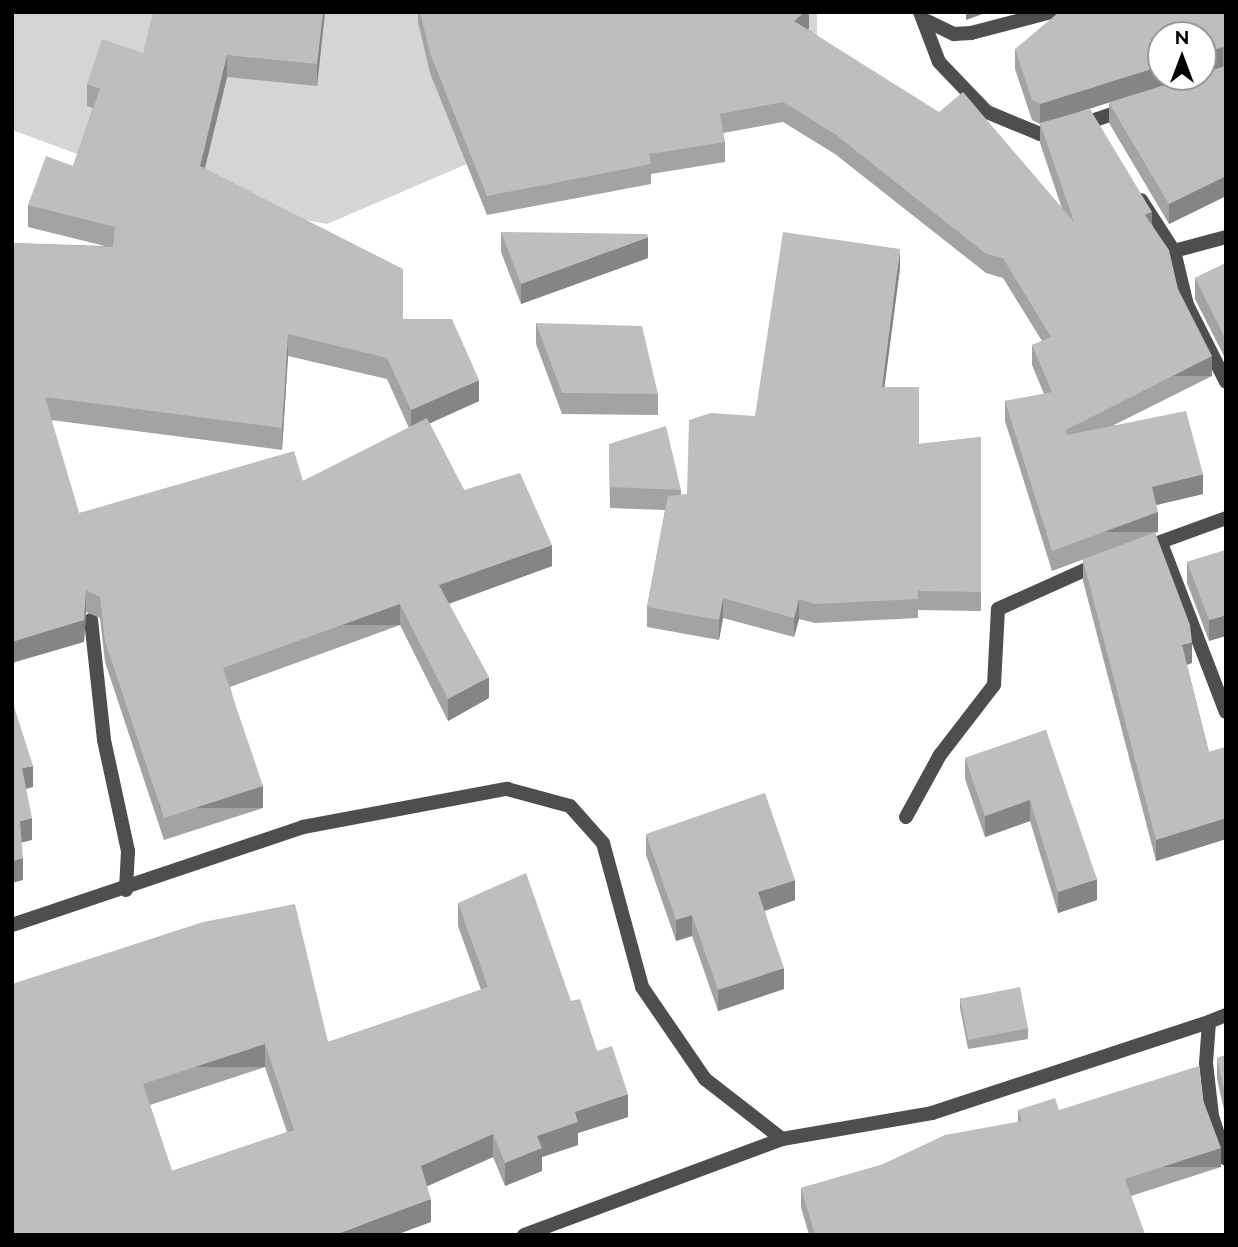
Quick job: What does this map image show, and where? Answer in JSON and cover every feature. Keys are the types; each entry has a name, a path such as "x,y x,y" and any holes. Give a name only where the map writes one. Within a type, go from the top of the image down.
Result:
{"street":[{"path":"923,17 954,34 971,33 1051,12"},
{"path":"923,17 939,62 987,112 1040,134 1099,126 1144,104"},
{"path":"1130,181 1174,251 1186,305 1226,382"},
{"path":"1174,251 1226,237"},
{"path":"906,817 940,755 994,685 998,609 1117,556 1161,543 1224,516"},
{"path":"1161,543 1226,712"},
{"path":"91,620 104,740 128,851 126,890"},
{"path":"12,925 126,890 228,850 355,813 507,789 570,806 603,843 642,987 705,1079 782,1139"},
{"path":"524,1235 782,1139 932,1113 1226,1015"},
{"path":"1209,1022 1212,1116 1226,1159"}],"shaded area":[{"path":"12,12 817,12 817,77 688,69 327,224 211,203 12,130"}],"building":[{"path":"153,12 323,12 317,64 227,55 200,166 403,269 403,319 452,319 479,380 411,410 387,358 288,334 282,428 45,397 79,513 294,451 303,481 427,418 464,490 520,473 552,545 439,585 489,677 448,699 400,604 223,668 263,786 164,818 105,641 100,597 86,590 84,620 12,642 12,243 113,247 115,227 28,205 46,156 73,166 100,89 87,84 102,39 143,53"},
{"path":"420,12 805,12 794,21 939,112 963,92 1074,222 1040,123 1090,109 1152,212 1145,215 1169,250 1178,289 1212,356 1066,430 1067,435 1186,411 1203,474 1152,487 1158,512 1052,551 1005,401 1052,392 1032,345 1051,337 1003,258 986,254 835,134 783,102 720,114 725,142 649,154 651,164 487,196 430,53"},
{"path":"1059,12 1226,12 1226,48 1217,49 1217,21 1147,21 1147,70 1040,104 1032,100 1015,49"},
{"path":"1226,66 1226,176 1169,204 1109,103 1147,91 1217,91 1217,69"},
{"path":"501,232 647,234 648,237 521,284"},
{"path":"783,232 900,249 882,387 919,387 919,444 981,437 981,592 918,591 918,599 815,604 799,599 794,618 723,598 719,620 647,607 668,496 687,494 689,420 711,413 755,416"},
{"path":"1226,263 1226,340 1195,278"},
{"path":"536,323 642,326 658,394 562,393"},
{"path":"666,426 681,490 610,487 609,444"},
{"path":"1155,532 1190,625 1192,642 1182,645 1209,752 1226,747 1226,818 1156,840 1083,560"},
{"path":"1226,550 1226,615 1209,620 1187,562"},
{"path":"12,700 33,766 22,768 32,818 20,821 23,858 12,861"},
{"path":"1046,730 1097,879 1058,892 1030,800 985,816 965,758"},
{"path":"765,793 795,880 758,892 784,968 718,990 692,915 676,920 646,834"},
{"path":"526,873 571,1001 580,999 597,1051 612,1046 628,1094 575,1112 578,1122 537,1136 542,1148 505,1163 493,1134 421,1166 431,1199 334,1235 12,1235 12,984 203,922 295,904 328,1042 488,987 458,903","holes":["265,1044 294,1130 172,1171 143,1084"]},
{"path":"1020,987 1028,1028 968,1040 960,999"},
{"path":"1226,1055 1226,1099 1217,1058"},
{"path":"1199,1066 1203,1100 1221,1148 1125,1179 1145,1235 815,1235 801,1188 881,1165 945,1135 1022,1121 1018,1110 1055,1098 1059,1110"}]}
